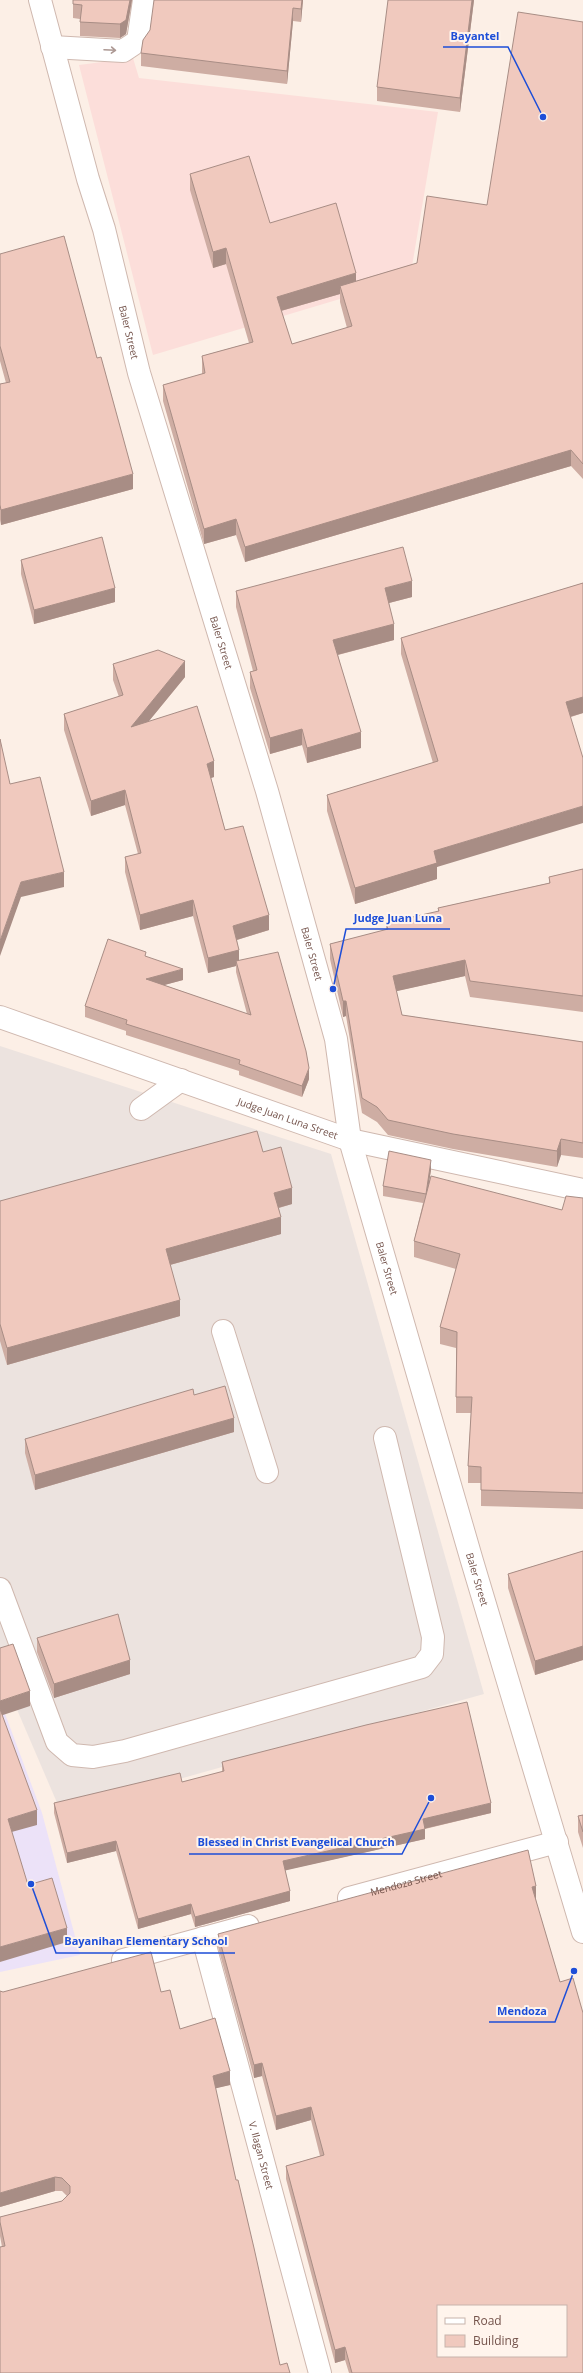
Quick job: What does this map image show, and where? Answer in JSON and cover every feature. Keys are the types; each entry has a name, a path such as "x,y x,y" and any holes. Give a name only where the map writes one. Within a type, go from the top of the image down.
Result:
{"street":[{"name":"Baler Street","path":"40,0 104,229 139,373 265,784 334,1032 350,1140 423,1426 557,1842 583,1932"},
{"path":"52,47 123,51 138,41 144,0"},
{"name":"Judge Juan Luna Street","path":"0,1016 350,1140 583,1190"},
{"path":"141,1109 181,1080"},
{"path":"223,1331 268,1472"},
{"path":"0,1589 57,1742 72,1755 93,1757 124,1751 422,1667 432,1654 433,1637 385,1438"},
{"name":"Mendoza Street","path":"326,1904 557,1842"},
{"path":"105,1965 264,1921"},
{"name":"V. Ilagan Street","path":"203,1938 320,2373"}],"shaded area":[{"path":"133,58 139,78 438,112 410,278 153,355 79,65"},
{"path":"0,1046 331,1154 484,1694 61,1812 0,1670"},
{"path":"1,1703 42,1813 80,1955 0,1972"}],"building":[{"path":"73,0 130,0 126,20 120,24 80,22 82,5 73,4"},
{"path":"154,0 302,0 301,9 293,8 287,71 141,53 143,40 150,30"},
{"path":"388,0 472,0 460,98 377,87"},
{"path":"518,12 583,22 583,464 571,450 245,547 236,519 204,529 163,385 205,373 202,356 253,342 226,248 213,252 190,174 249,156 270,223 336,203 356,273 277,297 292,344 352,326 340,286 417,263 427,196 487,205"},
{"path":"64,236 97,358 101,357 133,474 1,510 0,384 10,382 0,346 0,254"},
{"path":"102,537 115,588 34,610 21,560"},
{"path":"403,547 412,581 385,588 394,624 333,640 361,732 307,748 302,729 270,738 250,672 257,670 236,591"},
{"path":"583,583 583,697 566,702 583,758 583,806 434,851 437,863 355,888 327,795 438,761 401,638"},
{"path":"158,650 185,661 131,727 197,706 214,761 207,764 225,830 243,826 269,915 233,926 239,950 208,958 193,900 140,915 125,857 141,853 125,790 91,801 64,714 123,695 113,664"},
{"path":"0,739 10,784 40,777 64,872 21,882 0,941"},
{"path":"583,869 583,996 470,981 465,960 393,976 402,1015 583,1042 583,1143 561,1139 557,1151 453,1134 388,1120 377,1107 362,1098 346,1001 343,1001 330,944 388,929 386,923 439,911 438,908 550,883 549,877"},
{"path":"108,939 146,952 145,956 183,969 146,979 251,1015 236,961 278,952 306,1051 309,1068 302,1086 239,1064 240,1060 126,1024 127,1020 85,1006"},
{"path":"257,1131 263,1152 281,1147 292,1188 274,1193 281,1217 166,1249 180,1300 7,1348 0,1324 0,1201"},
{"path":"389,1151 431,1160 426,1194 383,1186"},
{"path":"431,1176 562,1210 566,1196 583,1198 583,1493 481,1490 481,1467 468,1466 472,1397 456,1397 457,1332 440,1327 460,1254 414,1241"},
{"path":"225,1386 234,1418 35,1475 25,1439 193,1389 194,1395"},
{"path":"583,1551 583,1646 535,1661 508,1574"},
{"path":"118,1614 130,1660 54,1684 37,1638"},
{"path":"13,1644 30,1691 0,1701 0,1648"},
{"path":"467,1702 491,1803 423,1819 425,1829 283,1861 290,1891 195,1917 191,1904 138,1919 116,1841 67,1853 54,1803 180,1773 182,1782 224,1771 222,1762 366,1725"},
{"path":"0,1709 37,1810 8,1819 28,1885 52,1878 67,1928 0,1947"},
{"path":"583,1815 583,1832 578,1816"},
{"path":"528,1850 536,1886 532,1887 560,1982 573,1978 583,2013 583,2373 352,2373 345,2347 335,2350 286,2166 324,2155 311,2107 276,2116 262,2063 254,2065 218,1934"},
{"path":"151,1952 161,1992 170,1990 180,2029 215,2018 230,2071 213,2076 280,2365 287,2363 290,2373 0,2373 0,2247 5,2246 0,2217 62,2201 70,2193 70,2186 62,2178 55,2177 0,2193 0,1991 3,1992"}],"place":[{"name":"Bayantel","path":"543,117"},
{"name":"Judge Juan Luna","path":"333,989"},
{"name":"Blessed in Christ Evangelical Church","path":"431,1798"},
{"name":"Bayanihan Elementary School","path":"31,1884"},
{"name":"Mendoza","path":"574,1971"}]}
